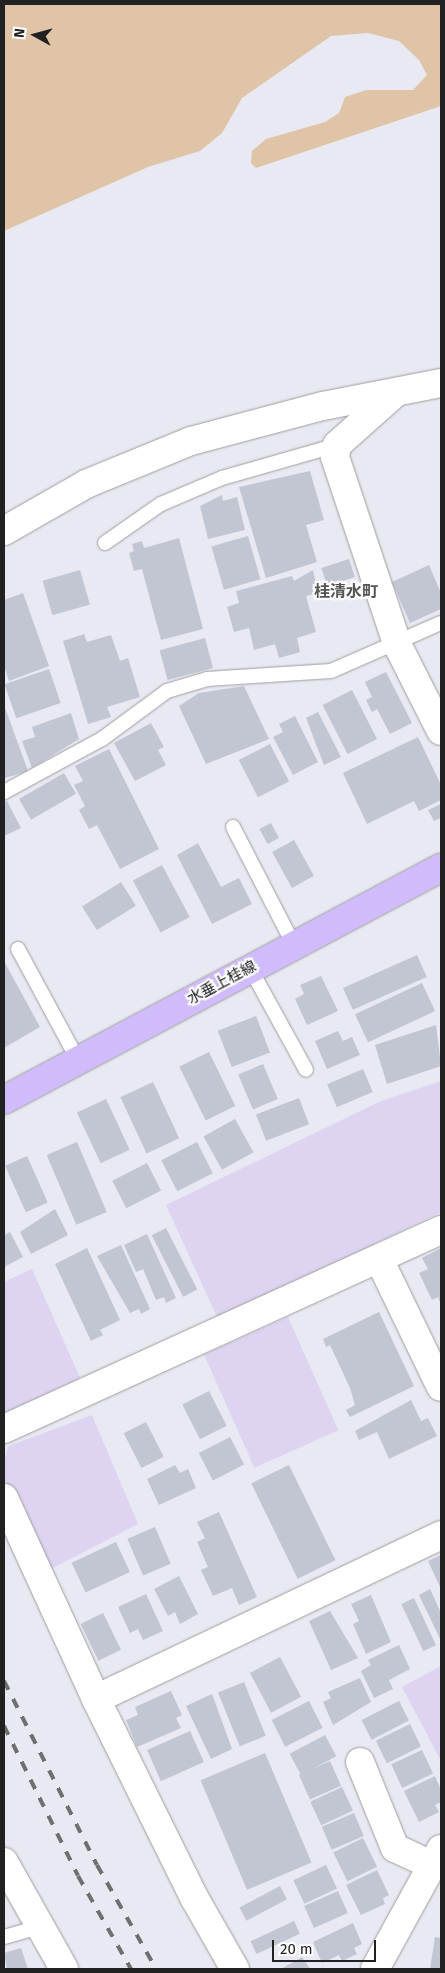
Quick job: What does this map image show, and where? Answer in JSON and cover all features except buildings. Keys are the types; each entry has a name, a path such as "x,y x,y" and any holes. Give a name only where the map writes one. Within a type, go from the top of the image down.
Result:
{"main road":[{"name":"水垂上桂線","path":"4,1100 441,868"}],"street":[{"path":"4,531 86,484 191,441 323,406 394,394 441,383"},
{"path":"394,394 337,446 334,457 398,646 441,731"},
{"path":"4,1429 441,1230"},
{"path":"379,1259 441,1387"},
{"path":"4,1498 96,1699 195,1899 235,1969"},
{"path":"96,1699 441,1535"},
{"path":"360,1762 395,1848 436,1857 375,1969"},
{"path":"4,1862 38,1927 64,1969"}],"lane":[{"path":"105,543 161,504 213,482 337,446"},
{"path":"4,792 102,739 167,691 207,679 331,672 398,646 441,623"},
{"path":"233,827 294,945"},
{"path":"18,949 78,1060"},
{"path":"250,968 306,1070"},
{"path":"4,1937 38,1927"}],"shaded area":[{"path":"4,4 441,4 441,106 256,168 251,163 252,151 266,139 325,122 339,113 345,97 366,90 413,90 427,75 419,60 399,41 368,33 331,36 242,98 222,133 200,151 148,167 4,231"},
{"path":"441,1081 441,1212 218,1319 166,1205 381,1101"},
{"path":"32,1269 80,1378 4,1414 4,1282"},
{"path":"288,1317 338,1430 254,1468 204,1354"},
{"path":"92,1415 138,1524 49,1570 4,1480 4,1458 9,1446"},
{"path":"441,1666 441,1761 402,1687"}],"railway":[{"path":"4,1681 97,1865 156,1969"},
{"path":"4,1726 78,1876 131,1969"}],"district":[{"name":"桂清水町","path":"346,592"}]}
